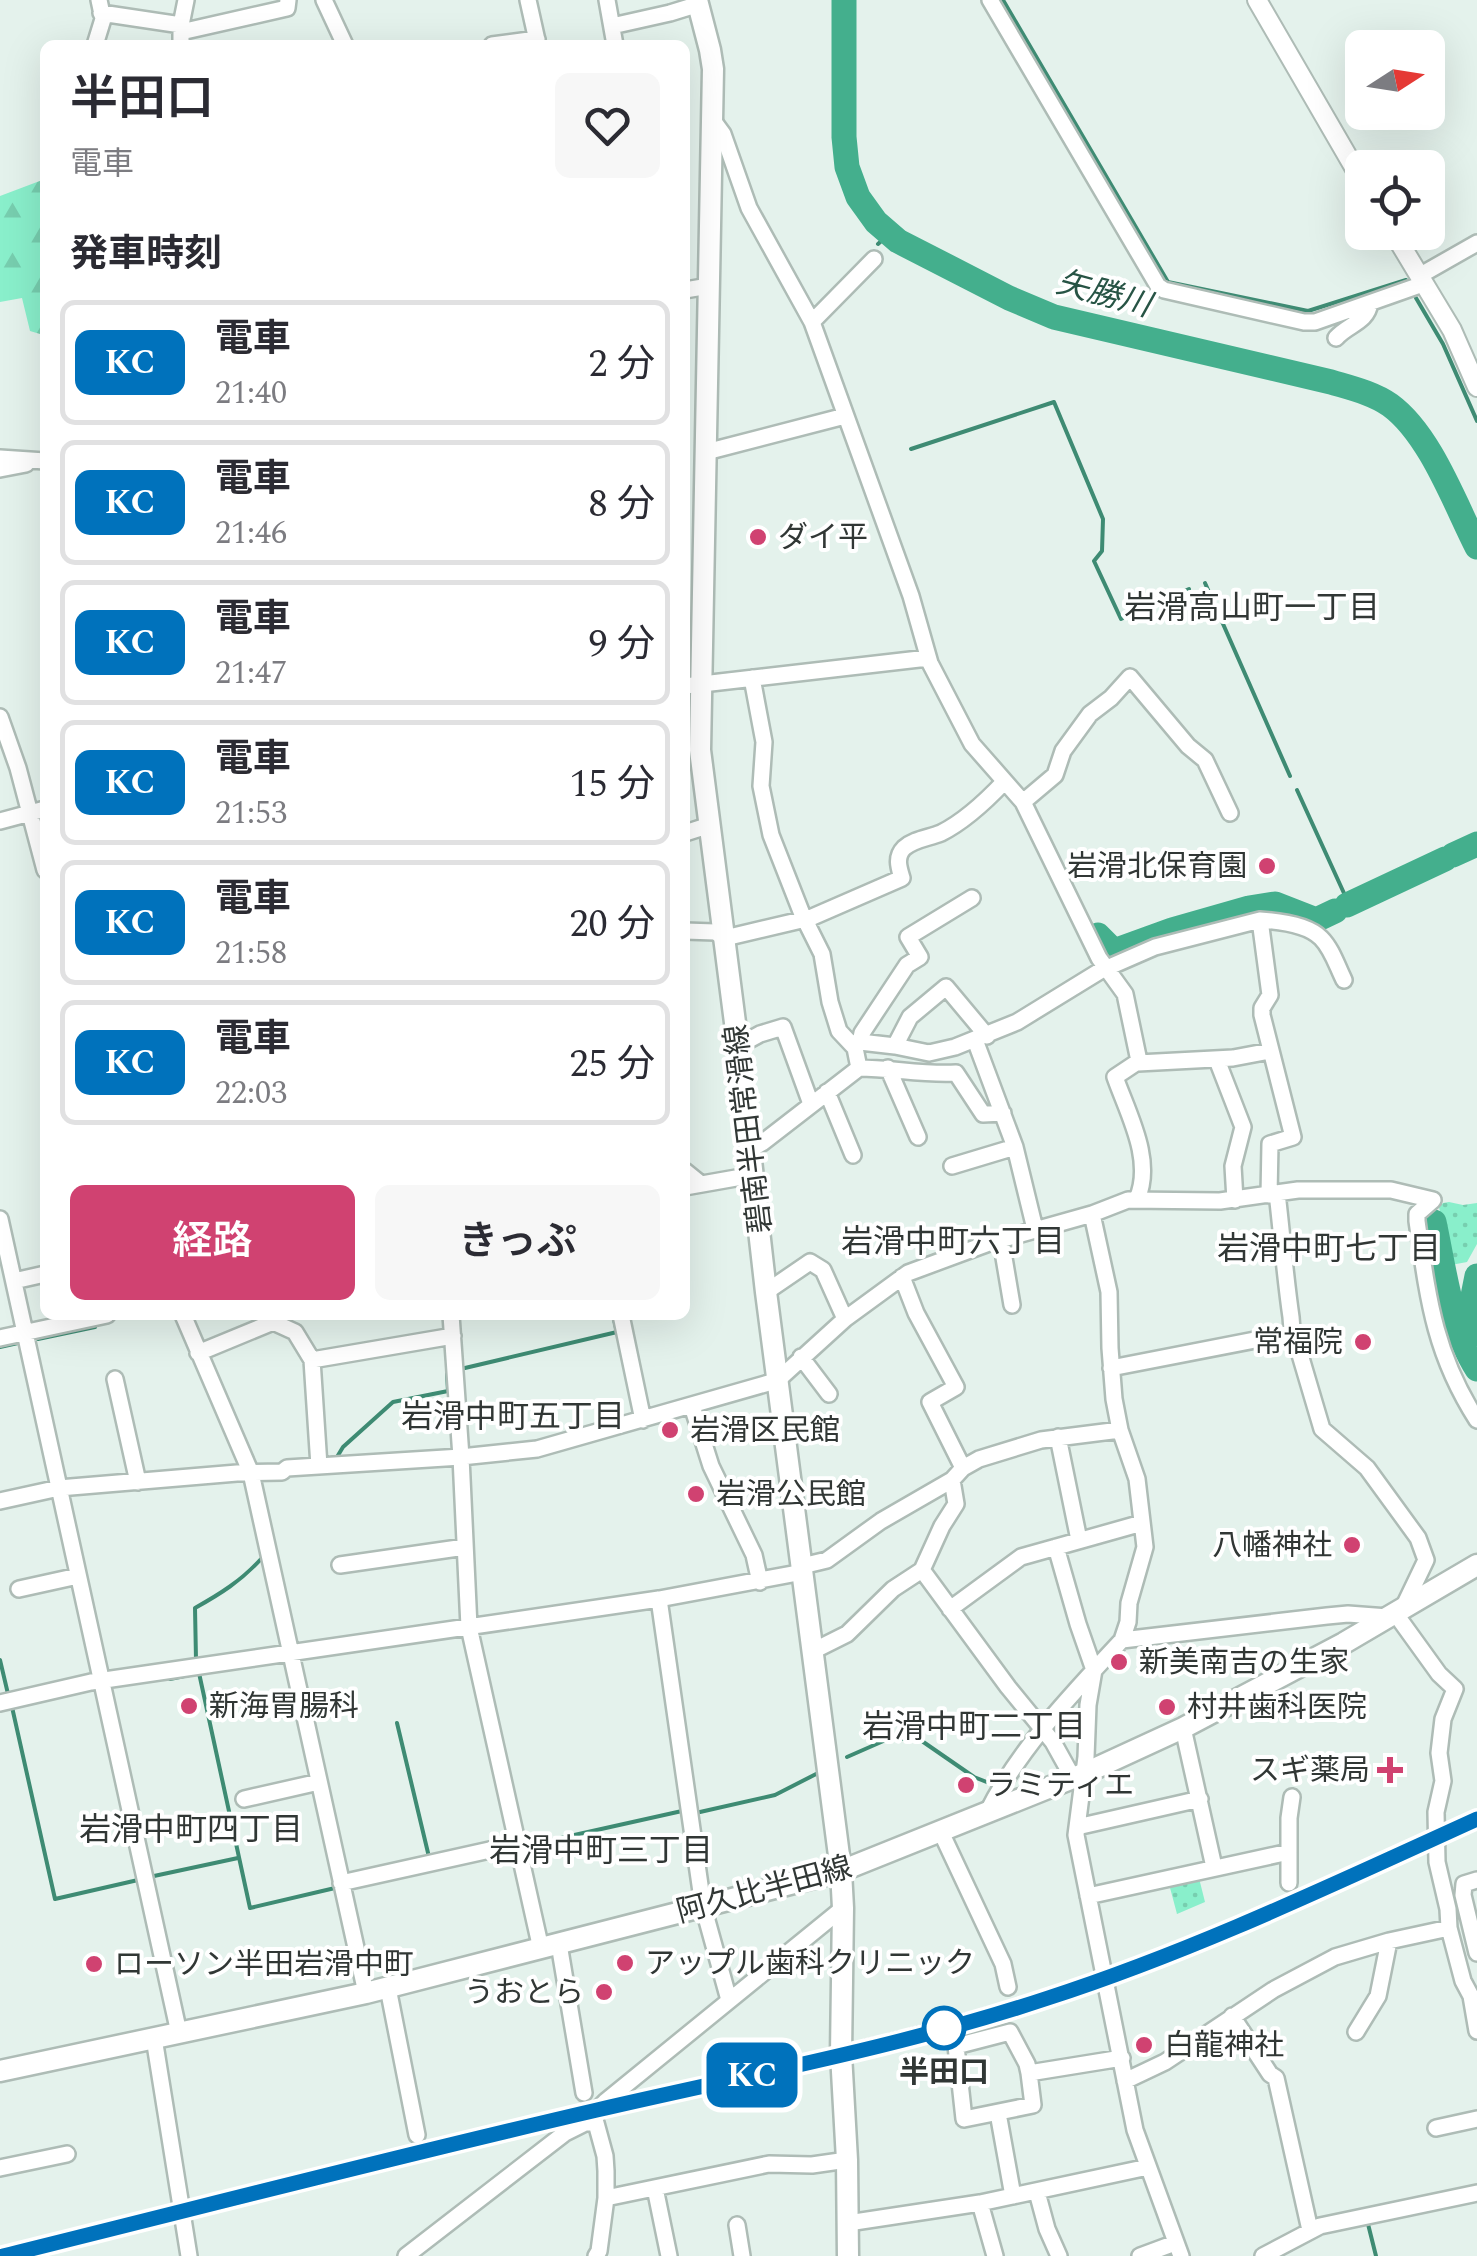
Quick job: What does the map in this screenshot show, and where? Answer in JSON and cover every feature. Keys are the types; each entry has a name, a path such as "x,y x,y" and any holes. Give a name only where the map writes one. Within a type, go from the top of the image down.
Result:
{"main road":[{"name":"碧南半田常滑線","path":"698,2 710,50 712,118 706,452 693,685 841,1872 848,2256"},
{"name":"阿久比半田線","path":"0,2071 388,1988 841,1872 1078,1776 1183,1728 1295,1670 1477,1564"}],"street":[{"path":"181,34 186,0"},
{"path":"100,6 181,34 287,8 288,0"},
{"path":"324,0 344,40"},
{"path":"528,0 538,40"},
{"path":"607,0 615,40"},
{"path":"990,0 1158,286 1164,290 1315,322 1421,280 1477,243"},
{"path":"1256,0 1345,151"},
{"path":"612,26 670,13 698,2"},
{"path":"97,40 103,19 100,6"},
{"path":"712,118 722,134 748,208 812,322 911,596 928,658 972,744 1022,802 1099,958 1125,994 1138,1064"},
{"path":"1404,250 1452,330 1477,387"},
{"path":"812,322 874,259"},
{"path":"690,289 709,286"},
{"path":"1336,338 1365,318 1370,302"},
{"path":"706,452 844,416"},
{"path":"0,458 40,460"},
{"path":"0,469 40,460"},
{"path":"693,685 928,658"},
{"path":"1022,802 1055,776 1063,751 1090,714 1130,677 1188,746 1206,760 1230,814"},
{"path":"752,678 764,742 761,786 771,835 825,963 830,1002 840,1031 857,1045 895,1046 929,1053 981,1038 1017,1022 1107,968 1155,947 1260,920 1318,934 1344,980"},
{"path":"0,717 37,812 0,821"},
{"path":"0,770 18,768"},
{"path":"690,931 715,932 724,938 806,920 902,878 898,860 901,850 950,827 1004,782"},
{"path":"690,831 710,825"},
{"path":"858,1068 857,1045 862,1032 907,966 920,957 908,936 972,898"},
{"path":"1260,920 1270,996 1262,1016 1294,1137 1270,1144 1291,1334 1322,1429 1367,1468 1426,1555 1395,1613"},
{"path":"895,1046 910,1017 946,987 981,1038 1015,1147 1035,1229"},
{"path":"738,1046 783,1028 811,1104"},
{"path":"1138,1199 1144,1174 1139,1144 1114,1077 1138,1064 1217,1060 1270,1051"},
{"path":"1217,1060 1243,1127 1232,1166 1235,1200"},
{"path":"751,1149 858,1068 956,1073 982,1114 1003,1114"},
{"path":"888,1068 918,1136"},
{"path":"827,1092 853,1156"},
{"path":"952,1166 1015,1147"},
{"path":"693,1186 753,1174"},
{"path":"0,1500 59,1488 537,1449 779,1380 845,1319 902,1277 1002,1240 1128,1200 1235,1200 1298,1190 1392,1190 1432,1195 1416,1221 1430,1311 1443,1356 1477,1420"},
{"path":"987,1813 1000,1788 1044,1730 1122,1640 1145,1547 1136,1479 1120,1430 1112,1368 1109,1292 1092,1214"},
{"path":"0,1219 179,2033"},
{"path":"1002,1240 1012,1305"},
{"path":"766,1292 810,1262 822,1270 845,1319"},
{"path":"14,1281 40,1275"},
{"path":"813,1651 846,1634 893,1589 922,1570 956,1504 958,1474 930,1402 956,1387 916,1313 902,1277"},
{"path":"0,1338 84,1320"},
{"path":"185,1320 250,1473 366,1993"},
{"path":"451,1320 469,1627 517,1844 550,1947 588,2096 617,2092"},
{"path":"622,1320 643,1420"},
{"path":"198,1353 273,1322 296,1332 312,1360 320,1466"},
{"path":"1112,1368 1291,1334"},
{"path":"312,1360 453,1336"},
{"path":"801,1357 829,1394"},
{"path":"115,1379 138,1482"},
{"path":"692,1406 711,1466 754,1555 760,1582"},
{"path":"0,1703 101,1681 760,1582 826,1560 979,1459 1058,1437 1120,1430"},
{"path":"1058,1437 1079,1540"},
{"path":"950,1610 1010,1564 1031,1553 1142,1523"},
{"path":"340,1565 465,1547"},
{"path":"1056,1547 1094,1670 1078,1776 1076,1835 1134,2130 1178,2249 1140,2256"},
{"path":"922,1570 1078,1776"},
{"path":"19,1589 78,1576"},
{"path":"660,1599 703,1906 729,2000"},
{"path":"1122,1640 1338,1615 1395,1613"},
{"path":"1395,1613 1438,1674 1455,1689 1443,1719 1439,1753 1443,1780 1436,1812 1437,1862 1463,1981 1474,1993 1477,2031"},
{"path":"1183,1728 1214,1868"},
{"path":"244,1799 319,1782"},
{"path":"1289,1883 1292,1797"},
{"path":"1078,1827 1200,1799"},
{"path":"940,1830 1002,1964 1008,1987"},
{"path":"341,1883 517,1844"},
{"path":"1088,1896 1289,1852"},
{"path":"1477,1880 1464,1884 1463,1895 1477,1954"},
{"path":"406,2256 565,2133 584,2123 843,1908"},
{"path":"1125,2080 1165,2062 1273,1990 1335,1957 1449,1928"},
{"path":"1356,2032 1378,1996 1389,1941"},
{"path":"388,1988 417,2135"},
{"path":"1232,2016 1276,2078 1310,2230"},
{"path":"1010,2032 1029,2073 1033,2105 964,2119 956,2046 1010,2032"},
{"path":"154,2038 189,2256"},
{"path":"1029,2073 1122,2058"},
{"path":"998,2113 1014,2196"},
{"path":"1436,2128 1477,2119"},
{"path":"584,2123 596,2123 605,2156 606,2198 600,2251 596,2256"},
{"path":"0,2168 67,2154"},
{"path":"606,2198 769,2164 812,2165 847,2160"},
{"path":"848,2223 980,2203 1148,2167"},
{"path":"655,2188 669,2256"},
{"path":"1037,2192 1059,2256"},
{"path":"1262,2256 1320,2226 1477,2193"},
{"path":"980,2203 995,2256"},
{"path":"737,2225 742,2256"}],"green space":[{"path":"40,181 40,334 30,331 22,298 0,302 0,196"},
{"path":"1449,1202 1477,1203 1477,1244 1467,1262 1451,1265 1439,1207"},
{"path":"1199,1878 1205,1902 1177,1914 1169,1884"}],"waterway":[{"name":"矢勝川","path":"844,0 847,167 858,197 876,222 898,241 1054,317 1331,382 1383,401 1404,418 1429,451 1477,547"},
{"path":"1003,0 1168,282 1308,311 1406,280"},
{"path":"878,244 889,234"},
{"path":"1416,298 1443,344 1477,421"},
{"path":"911,449 1054,402 1103,519 1102,551 1094,561 1121,619 1189,589"},
{"path":"1205,583 1290,776"},
{"path":"1297,790 1348,902 1443,860"},
{"path":"1453,855 1477,844"},
{"path":"1453,855 1477,845"},
{"path":"1347,905 1445,859"},
{"path":"1098,935 1114,951 1249,908 1275,904 1316,920 1335,911"},
{"path":"1434,1222 1455,1317 1477,1369"},
{"name":"矢勝川","path":"1471,1335 1469,1316 1477,1276"},
{"path":"465,1368 617,1332 614,1320"},
{"path":"38,1339 95,1327"},
{"path":"0,1347 18,1343"},
{"path":"330,1458 337,1457 393,1402 448,1391 447,1373"},
{"path":"196,1660 195,1608 230,1586 261,1559"},
{"path":"0,1660 8,1694"},
{"path":"170,1679 199,1673 250,1908 335,1888"},
{"path":"12,1707 55,1899 138,1880"},
{"path":"397,1723 429,1857"},
{"path":"847,1757 888,1739 919,1739 974,1777 994,1785"},
{"path":"700,1812 775,1795 820,1772"},
{"path":"525,1846 682,1811"},
{"path":"154,1876 238,1858"},
{"path":"1368,2224 1376,2256"}],"railway":[{"path":"0,2249 979,2011 1195,1937 1477,1811"}],"train":[{"name":"KC","path":"3,2256 595,2110 842,2054 1043,2000 1272,1913 1477,1819"}],"place":[{"name":"ダイ平","path":"758,537"},
{"name":"岩滑北保育園","path":"1267,866"},
{"name":"常福院","path":"1363,1342"},
{"name":"岩滑区民館","path":"670,1430"},
{"name":"岩滑公民館","path":"696,1494"},
{"name":"八幡神社","path":"1352,1545"},
{"name":"新美南吉の生家","path":"1119,1662"},
{"name":"新海胃腸科","path":"189,1706"},
{"name":"村井歯科医院","path":"1167,1707"},
{"name":"スギ薬局","path":"1390,1770"},
{"name":"ラミティエ","path":"966,1785"},
{"name":"アップル歯科クリニック","path":"625,1963"},
{"name":"ローソン半田岩滑中町","path":"94,1964"},
{"name":"うおとら","path":"604,1992"},
{"name":"半田口","path":"944,2028"},
{"name":"白龍神社","path":"1144,2045"}],"district":[{"name":"岩滑高山町一丁目","path":"1252,607"},
{"name":"岩滑中町六丁目","path":"953,1241"},
{"name":"岩滑中町七丁目","path":"1329,1248"},
{"name":"岩滑中町五丁目","path":"513,1416"},
{"name":"岩滑中町二丁目","path":"974,1726"},
{"name":"岩滑中町四丁目","path":"191,1829"},
{"name":"岩滑中町三丁目","path":"601,1850"}]}
